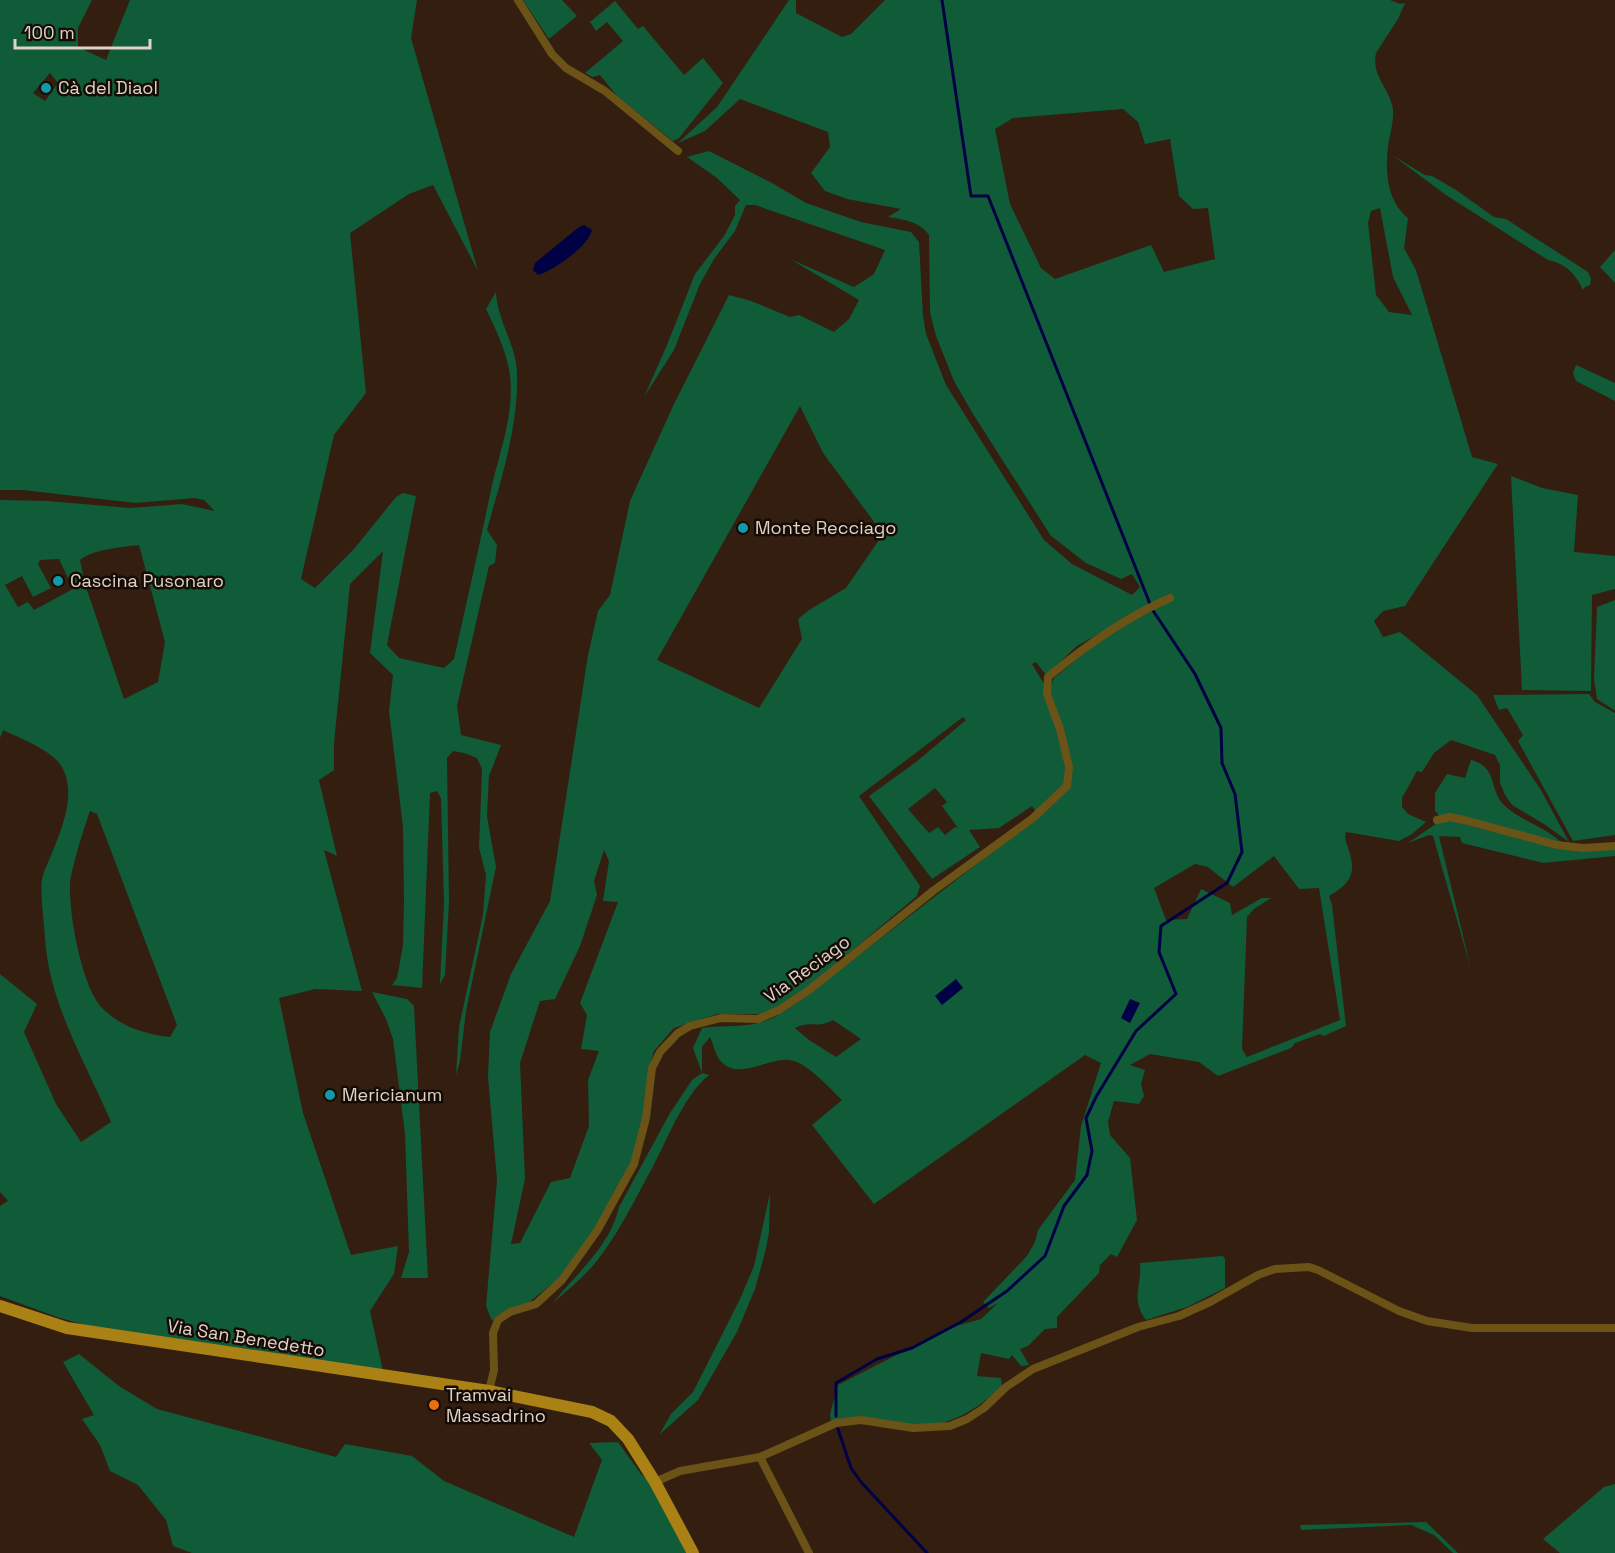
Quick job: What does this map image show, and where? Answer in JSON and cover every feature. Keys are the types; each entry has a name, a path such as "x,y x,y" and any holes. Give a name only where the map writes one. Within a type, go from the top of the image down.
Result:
{"main road":[{"name":"Via San Benedetto","path":"0,1306 67,1328 489,1389 592,1412 611,1421 628,1438 655,1482 693,1553"}],"street":[{"path":"518,0 552,54 566,68 605,92 678,151"},
{"name":"Via Reciago","path":"489,1389 494,1370 493,1333 498,1320 510,1312 536,1304 562,1280 597,1231 634,1164 646,1118 652,1068 660,1052 678,1033 690,1026 721,1018 758,1019 779,1010 809,990 933,891 1033,818 1067,786 1069,767 1060,729 1047,694 1048,677 1069,660 1170,598"},
{"path":"1437,820 1464,819 1557,845 1583,848 1615,846"},
{"path":"655,1482 680,1471 760,1457 836,1423 877,1422 914,1428 950,1426 984,1408 1006,1387 1033,1369 1138,1327 1179,1316 1210,1302 1258,1275 1275,1269 1318,1270 1399,1311 1427,1321 1472,1328 1615,1328"},
{"path":"760,1457 809,1553"}],"green space":[{"path":"0,0 92,0 78,28 78,47 106,60 130,0 417,0 411,38 478,271 433,185 409,194 350,233 366,393 334,435 301,579 315,588 354,549 396,497 403,493 416,496 387,645 399,658 444,668 454,659 511,399 507,361 486,309 496,292 516,362 517,392 508,452 487,530 497,545 495,563 489,566 457,706 461,735 501,745 489,776 487,816 496,867 466,1011 456,1075 459,1027 483,915 486,875 479,848 482,769 477,758 464,753 453,751 447,758 449,902 445,975 440,984 444,903 441,798 437,791 430,793 422,988 392,985 397,978 403,945 404,902 403,827 389,711 393,675 370,653 383,551 350,584 334,743 334,770 319,780 337,856 324,850 362,991 315,989 279,998 303,1113 351,1255 398,1246 394,1274 370,1311 383,1371 85,1325 0,1296 0,1206 8,1201 0,1192 0,974 37,1004 24,1032 56,1104 81,1142 111,1122 70,1033 53,986 48,962 42,908 42,879 66,811 67,779 59,763 45,751 3,730 0,738 0,500 48,501 130,508 182,504 215,511 204,500 195,498 135,503 23,490 0,490","holes":["50,73 58,83 45,101 33,93","139,545 165,642 158,682 124,699 85,584 80,560 100,551","59,559 73,589 34,610 28,602 18,607 5,585 22,576 33,597 51,588 38,564 40,560","90,811 97,814 177,1025 170,1037 142,1032 118,1021 103,1009 96,999 83,969 74,932 70,886 75,860"]},
{"path":"523,0 562,0 577,16 549,39"},
{"path":"789,0 796,0 796,13 842,37 851,34 885,0 1390,0 1400,4 1405,3 1398,19 1376,53 1375,61 1378,76 1393,109 1387,176 1396,203 1408,218 1404,248 1416,270 1472,457 1498,464 1405,606 1383,611 1374,621 1383,637 1400,632 1477,695 1541,790 1569,842 1512,805 1500,783 1500,765 1495,755 1451,740 1434,753 1422,772 1417,771 1402,798 1402,807 1408,814 1426,822 1399,841 1346,832 1352,866 1350,878 1329,896 1332,905 1346,1026 1324,1036 1320,1034 1295,1043 1291,1048 1218,1076 1199,1062 1150,1054 1130,1065 1145,1070 1141,1084 1144,1096 1139,1104 1114,1101 1108,1122 1110,1135 1130,1158 1137,1220 1117,1257 1111,1254 1100,1265 1099,1273 1057,1317 1057,1328 1045,1329 1028,1346 1020,1349 1029,1365 1021,1366 1012,1355 1009,1359 981,1353 977,1376 1001,1378 1002,1386 973,1409 939,1424 910,1427 867,1420 831,1424 830,1414 838,1385 949,1328 981,1319 998,1303 989,1308 983,1302 1027,1256 1035,1242 1038,1230 1075,1180 1081,1126 1101,1063 1085,1055 874,1204 812,1125 842,1100 818,1077 804,1066 790,1060 734,1069 726,1066 719,1059 710,1037 702,1047 702,1073 693,1048 702,1028 742,1026 771,1019 781,1013 1039,816 1032,806 999,828 969,830 980,847 932,879 869,796 916,762 966,720 963,717 859,796 920,886 917,896 807,988 778,1008 759,1014 717,1014 674,1028 654,1051 649,1068 644,1118 631,1166 596,1229 563,1275 528,1303 498,1315 492,1321 486,1306 497,1180 488,1077 490,1032 511,974 550,901 588,655 598,611 610,595 630,501 673,406 729,295 751,301 790,317 799,315 834,332 849,319 859,300 790,259 854,287 874,274 885,250 755,205 746,205 735,231 714,259 700,284 674,350 644,397 695,274 724,236 735,215 735,206 740,200 717,178 687,157 709,151 806,203 861,222 911,232 919,242 926,334 946,385 1044,540 1072,564 1132,595 1140,587 1132,574 1121,579 1086,563 1051,536 954,381 936,336 930,312 929,235 916,224 888,217 901,209 847,199 825,191 811,173 830,147 828,132 740,99 705,131 678,143 717,107","holes":["1123,109 1138,122 1145,144 1170,139 1179,196 1193,209 1208,208 1215,259 1164,272 1151,245 1055,279 1041,268 1010,204 995,129 1013,118","1380,208 1393,277 1412,315 1389,312 1376,295 1368,223 1371,211","800,406 823,453 883,534 846,588 798,619 802,639 759,708 657,660","1130,616 1054,678 1049,692 1032,664 1036,662 1046,675 1077,646","935,788 947,802 942,806 958,828 955,827 945,835 938,827 929,833 908,809","604,850 609,861 603,901 618,902 580,1003 587,1015 581,1049 599,1051 588,1080 589,1126 570,1178 551,1182 520,1243 511,1244 525,1179 520,1063 540,1001 555,999 580,946 597,895 594,881","1274,856 1299,889 1319,888 1340,1020 1247,1057 1242,1049 1247,917 1254,909 1271,898 1262,898 1232,915 1230,903 1201,889 1187,919 1166,920 1154,888 1195,864 1208,867 1233,887","833,1020 861,1039 836,1057 795,1028 823,1024"]},
{"path":"615,1 638,29 643,26 684,75 703,58 723,83 679,138 673,141 617,96 600,75 593,77 585,73 623,41 607,22 596,31 590,22"},
{"path":"1392,155 1456,190 1494,217 1506,219 1588,272 1591,279 1590,285 1583,290 1566,267 1548,260 1446,195"},
{"path":"1615,250 1615,283 1600,267"},
{"path":"1576,365 1615,383 1615,401 1576,381 1573,373"},
{"path":"1511,476 1542,488 1578,495 1574,552 1615,556 1615,589 1592,595 1591,691 1522,690"},
{"path":"1615,600 1614,710 1597,699 1594,679 1597,607"},
{"path":"1589,694 1595,702 1615,713 1615,835 1573,841 1518,741 1523,735 1507,708 1499,710 1493,695"},
{"path":"1471,760 1480,763 1489,773 1503,804 1562,843 1440,816 1435,811 1435,793 1447,774 1465,778"},
{"path":"1455,819 1560,848 1615,849 1615,856 1543,863 1462,843 1460,837 1439,836 1471,969 1433,836 1429,835 1408,843 1440,821"},
{"path":"372,992 407,999 414,1006 428,1278 401,1278 409,1252 405,1134 393,1039"},
{"path":"702,1073 709,1075 683,1107 609,1245 585,1274 553,1303 592,1258 608,1235 619,1207 670,1113 692,1080"},
{"path":"770,1193 766,1249 755,1289 737,1332 698,1400 659,1435 671,1414 693,1392 740,1299 754,1266"},
{"path":"1223,1256 1225,1259 1225,1288 1187,1307 1146,1320 1141,1312 1138,1299 1140,1263"},
{"path":"79,1354 119,1386 157,1409 336,1457 345,1444 412,1456 444,1481 574,1537 602,1460 589,1443 618,1442 641,1474 651,1482 687,1553 192,1553 173,1546 166,1520 138,1485 110,1471 100,1445 82,1419 94,1415 63,1362"},
{"path":"1615,1484 1615,1553 1560,1553 1543,1539 1604,1487"},
{"path":"1426,1522 1458,1553 1453,1553 1434,1535 1411,1525 1301,1530 1300,1525"}],"shaded area":[{"path":"584,225 592,230 584,244 561,263 545,272 538,275 533,270 535,263"},
{"path":"956,979 963,988 942,1005 935,996"},
{"path":"1130,999 1140,1003 1130,1023 1121,1018"}],"waterway":[{"path":"836,1416 836,1383 877,1359 912,1348 961,1322 1007,1291 1045,1256 1064,1206 1087,1175 1092,1151 1086,1118 1096,1097 1136,1031 1176,994 1159,952 1161,926 1227,883 1242,852 1235,794 1222,763 1221,728 1195,674 1152,609 988,196 971,196 942,0"},
{"path":"838,1429 851,1468 861,1482 927,1553"}],"place":[{"name":"Cà del Diaol","path":"46,88"},
{"name":"Monte Recciago","path":"743,528"},
{"name":"Cascina Pusonaro","path":"58,581"},
{"name":"Mericianum","path":"330,1095"},
{"name":"Tramvai Massadrino","path":"434,1405"}]}
